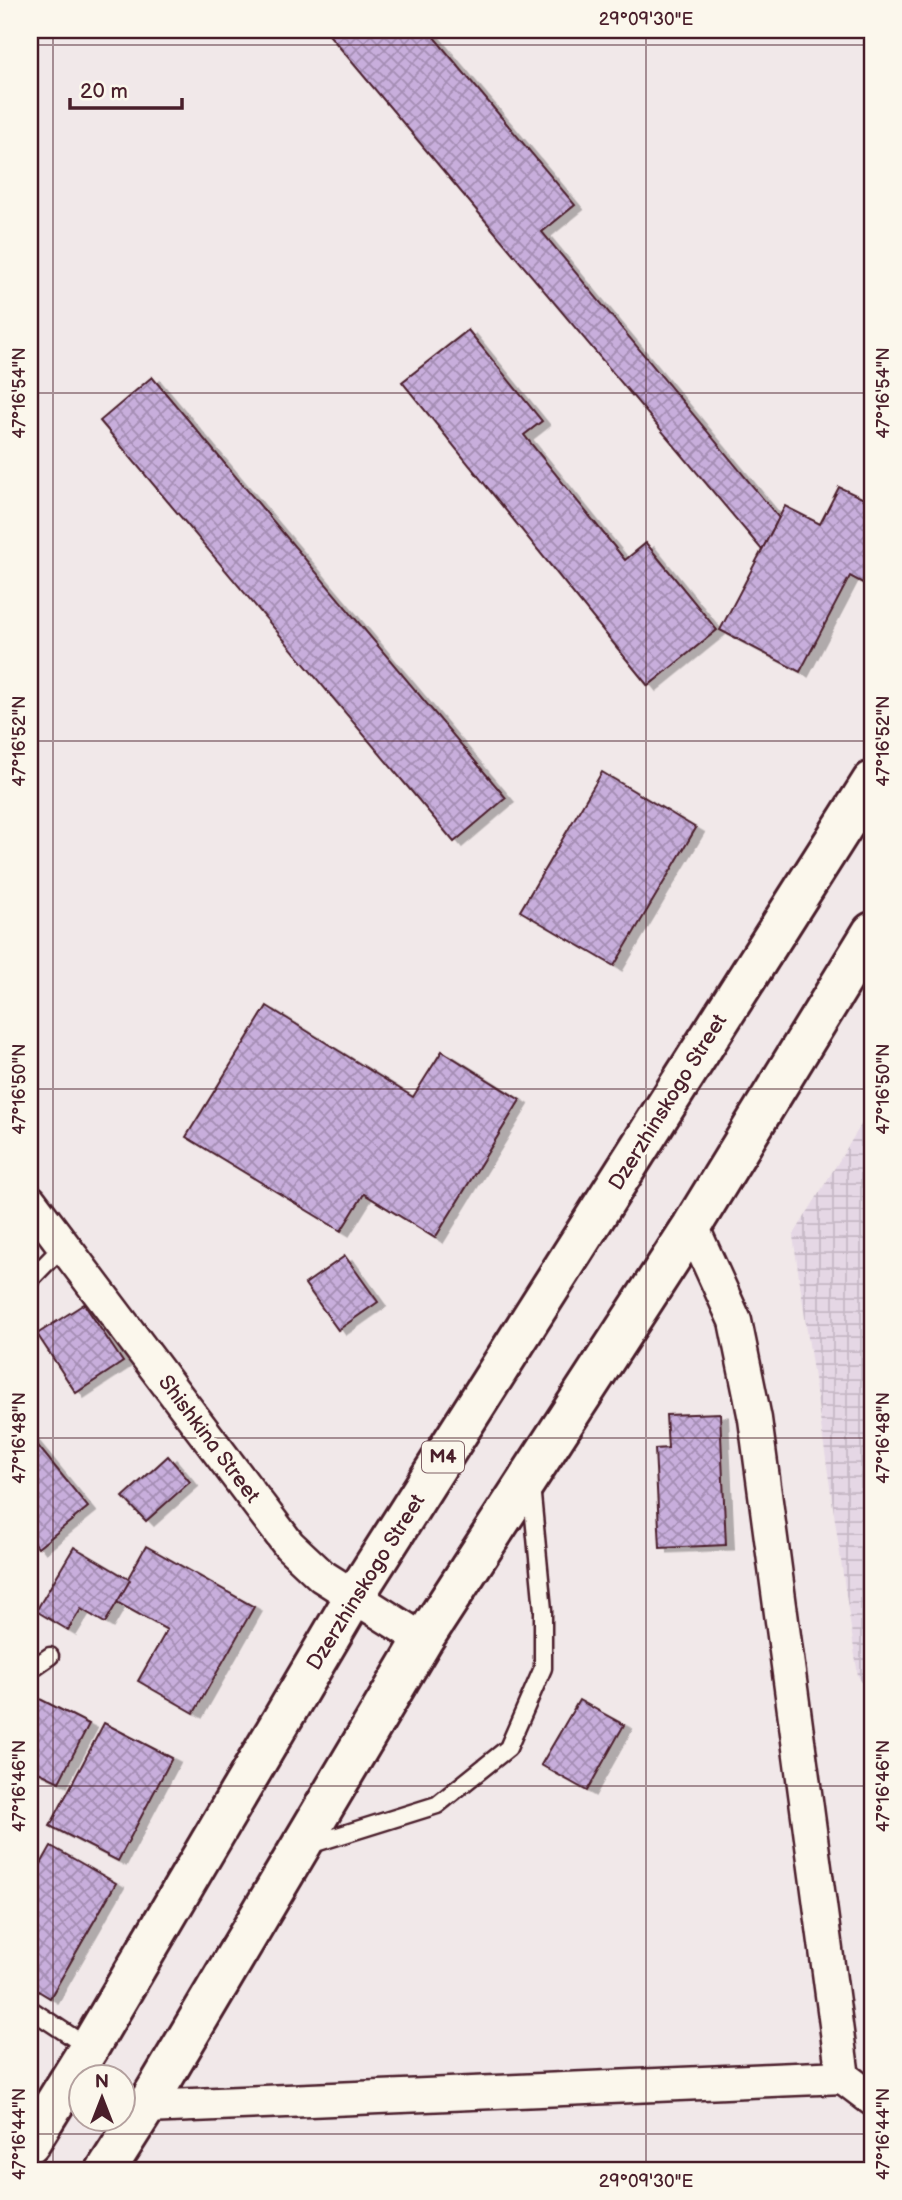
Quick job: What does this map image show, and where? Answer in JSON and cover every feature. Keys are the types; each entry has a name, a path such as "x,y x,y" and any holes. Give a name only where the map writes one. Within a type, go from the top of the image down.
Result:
{"highway":[{"name":"Dzerzhinskogo Street","path":"30,2143 89,2048 354,1597 872,781"},
{"path":"106,2170 423,1640 692,1226 872,932"}],"street":[{"name":"Shishkina Street","path":"30,1201 289,1545 322,1576 423,1640"},
{"path":"692,1226 735,1321 755,1419 843,2077"},
{"path":"146,2107 843,2077 872,2099"}],"lane":[{"path":"30,1280 63,1246"},
{"path":"300,1848 437,1805 508,1748 543,1668 543,1610 530,1475"},
{"path":"30,1670 51,1656"},
{"path":"30,2009 89,2048"}],"shaded area":[{"path":"872,1107 872,1699 858,1676 793,1236"}],"building":[{"path":"325,30 428,30 575,205 542,232 779,518 762,550"},
{"path":"468,330 542,421 524,435 625,560 646,543 717,630 648,686 402,382"},
{"path":"152,377 506,798 454,842 100,421"},
{"path":"872,483 872,588 850,576 800,672 720,630 785,506 820,524 839,487 864,499"},
{"path":"602,772 696,828 614,966 520,911"},
{"path":"267,1006 413,1097 442,1051 520,1100 435,1238 364,1194 341,1231 186,1137"},
{"path":"345,1256 378,1302 338,1330 305,1284"},
{"path":"84,1304 123,1362 76,1393 37,1334"},
{"path":"720,1413 726,1545 660,1548 655,1449 668,1448 666,1415"},
{"path":"30,1436 88,1507 38,1548 30,1538"},
{"path":"168,1456 190,1482 146,1521 123,1497"},
{"path":"146,1546 254,1607 194,1713 138,1681 167,1630 115,1601"},
{"path":"74,1547 130,1580 105,1623 81,1609 68,1630 36,1611"},
{"path":"30,1694 89,1724 59,1782 30,1768"},
{"path":"579,1700 624,1725 587,1791 541,1765"},
{"path":"104,1723 172,1758 118,1861 50,1826"},
{"path":"51,1846 116,1883 50,1998 30,1986 30,1883"}]}
